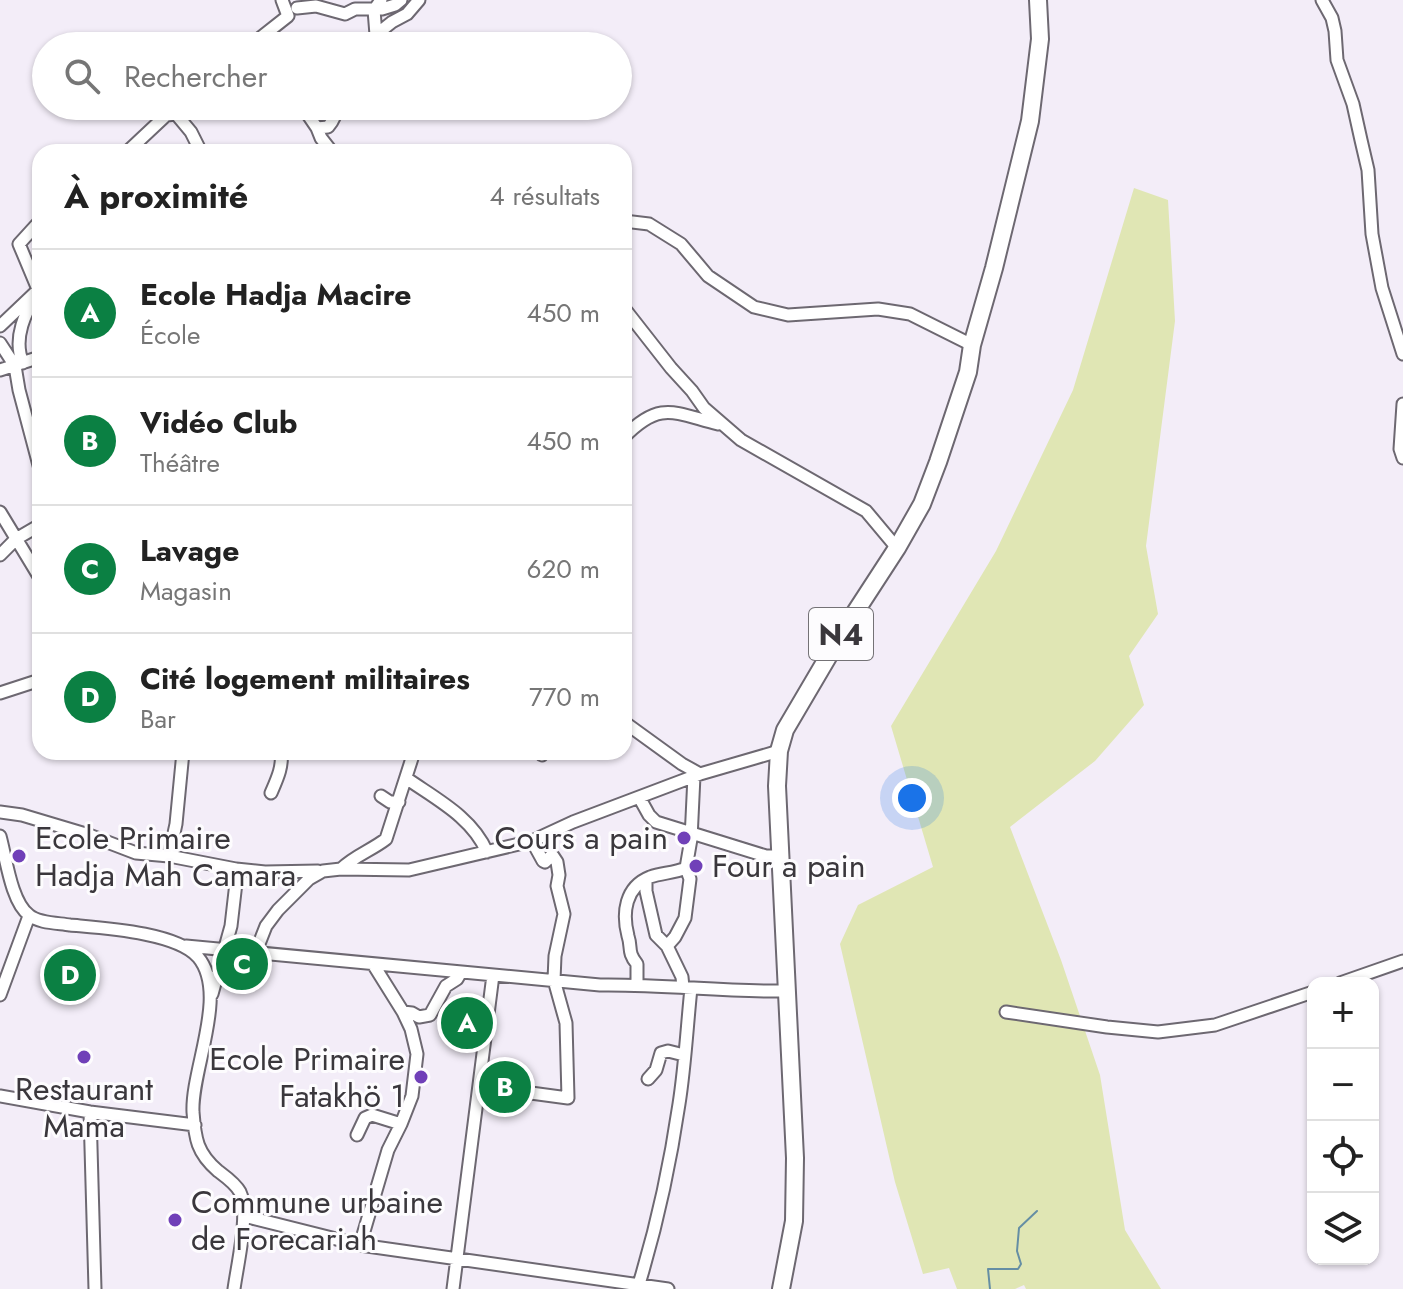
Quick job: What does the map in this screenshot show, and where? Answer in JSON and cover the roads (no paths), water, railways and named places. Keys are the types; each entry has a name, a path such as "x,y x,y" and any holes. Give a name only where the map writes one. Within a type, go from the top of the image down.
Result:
{"highway":[{"name":"N4","path":"781,1289 794,1221 795,1158 777,786 779,751 785,730 807,691 922,504 938,462 968,372 972,345 1030,121 1040,39 1038,0"}],"street":[{"path":"282,0 292,12"},
{"path":"267,32 310,0"},
{"path":"292,12 316,6 345,14 378,5 388,8 401,0"},
{"path":"380,32 407,14 419,0"},
{"path":"1322,0 1332,18 1337,60 1356,116 1368,170 1372,234 1382,288 1403,354"},
{"path":"376,32 378,5"},
{"path":"135,144 161,120"},
{"path":"181,120 197,144"},
{"path":"312,120 326,144"},
{"path":"317,128 328,127 333,120"},
{"path":"632,222 649,224 681,244 708,276 754,307 788,315 878,309 910,314 972,345"},
{"path":"32,230 19,244 32,275"},
{"path":"0,326 32,298"},
{"path":"32,302 20,333 19,353 19,390 32,439"},
{"path":"632,318 704,408 722,425 741,440 866,511 897,548"},
{"path":"0,343 19,364"},
{"path":"0,370 32,360"},
{"path":"1403,404 1400,449 1403,458"},
{"path":"632,428 640,420 666,411 722,425"},
{"path":"0,512 32,565"},
{"path":"0,555 16,539 32,530"},
{"path":"0,693 32,683"},
{"path":"632,728 697,775"},
{"path":"0,812 22,815 89,835 136,853 236,869 265,872 409,870 532,841 573,822 697,775 779,751"},
{"path":"169,856 176,824 179,760"},
{"path":"271,793 283,760"},
{"path":"341,869 386,839 412,760"},
{"path":"667,946 685,918 690,879 686,868 697,775"},
{"path":"406,778 464,819 484,843 487,852"},
{"path":"381,796 390,802 399,802"},
{"path":"639,797 652,819 766,856 780,856"},
{"path":"0,836 17,901 29,916 48,922 114,929 184,946 255,954 600,985 787,991"},
{"path":"480,1091 516,1091 568,1098 566,1023 554,980 555,956 564,914 557,886 559,875 553,856 543,861 532,841"},
{"path":"637,984 639,973 631,957 625,927 630,893 646,879 686,868"},
{"path":"236,869 231,926 211,997 193,1109 197,1145 207,1161 240,1193 244,1216 234,1285 248,1289"},
{"path":"255,954 266,926 278,910 309,879 323,871"},
{"path":"638,1287 665,1186 679,1102 687,988 667,946 656,935 646,879"},
{"path":"0,995 29,916"},
{"path":"184,946 198,958 206,973 211,997"},
{"path":"1357,977 1403,961"},
{"path":"360,1245 388,1150 412,1096 417,1054 403,1012 373,964"},
{"path":"403,1012 419,1017 430,1015 446,986 461,972"},
{"path":"453,1289 493,975"},
{"path":"1006,1012 1158,1032 1215,1025 1307,994"},
{"path":"648,1079 656,1070 661,1053 668,1051 684,1055"},
{"path":"0,1096 90,1112 195,1125"},
{"path":"90,1112 95,1289"},
{"path":"357,1135 365,1118 372,1115 401,1124"},
{"path":"244,1216 360,1245 668,1289"}],"waterway":[{"path":"990,1289 988,1269 1018,1269 1021,1264 1017,1251 1019,1228 1037,1211"}],"place":[{"name":"Cours a pain","path":"684,838"},
{"name":"Ecole Primaire Hadja Mah Camara","path":"19,856"},
{"name":"Four a pain","path":"696,866"},
{"name":"Lavage","path":"242,964"},
{"name":"Cité logement militaires","path":"70,975"},
{"name":"Ecole Hadja Macire","path":"467,1023"},
{"name":"Restaurant Mama","path":"84,1057"},
{"name":"Ecole Primaire Fatakhö 1","path":"421,1077"},
{"name":"Vidéo Club","path":"505,1087"},
{"name":"Commune urbaine de Forecariah","path":"175,1220"}]}
